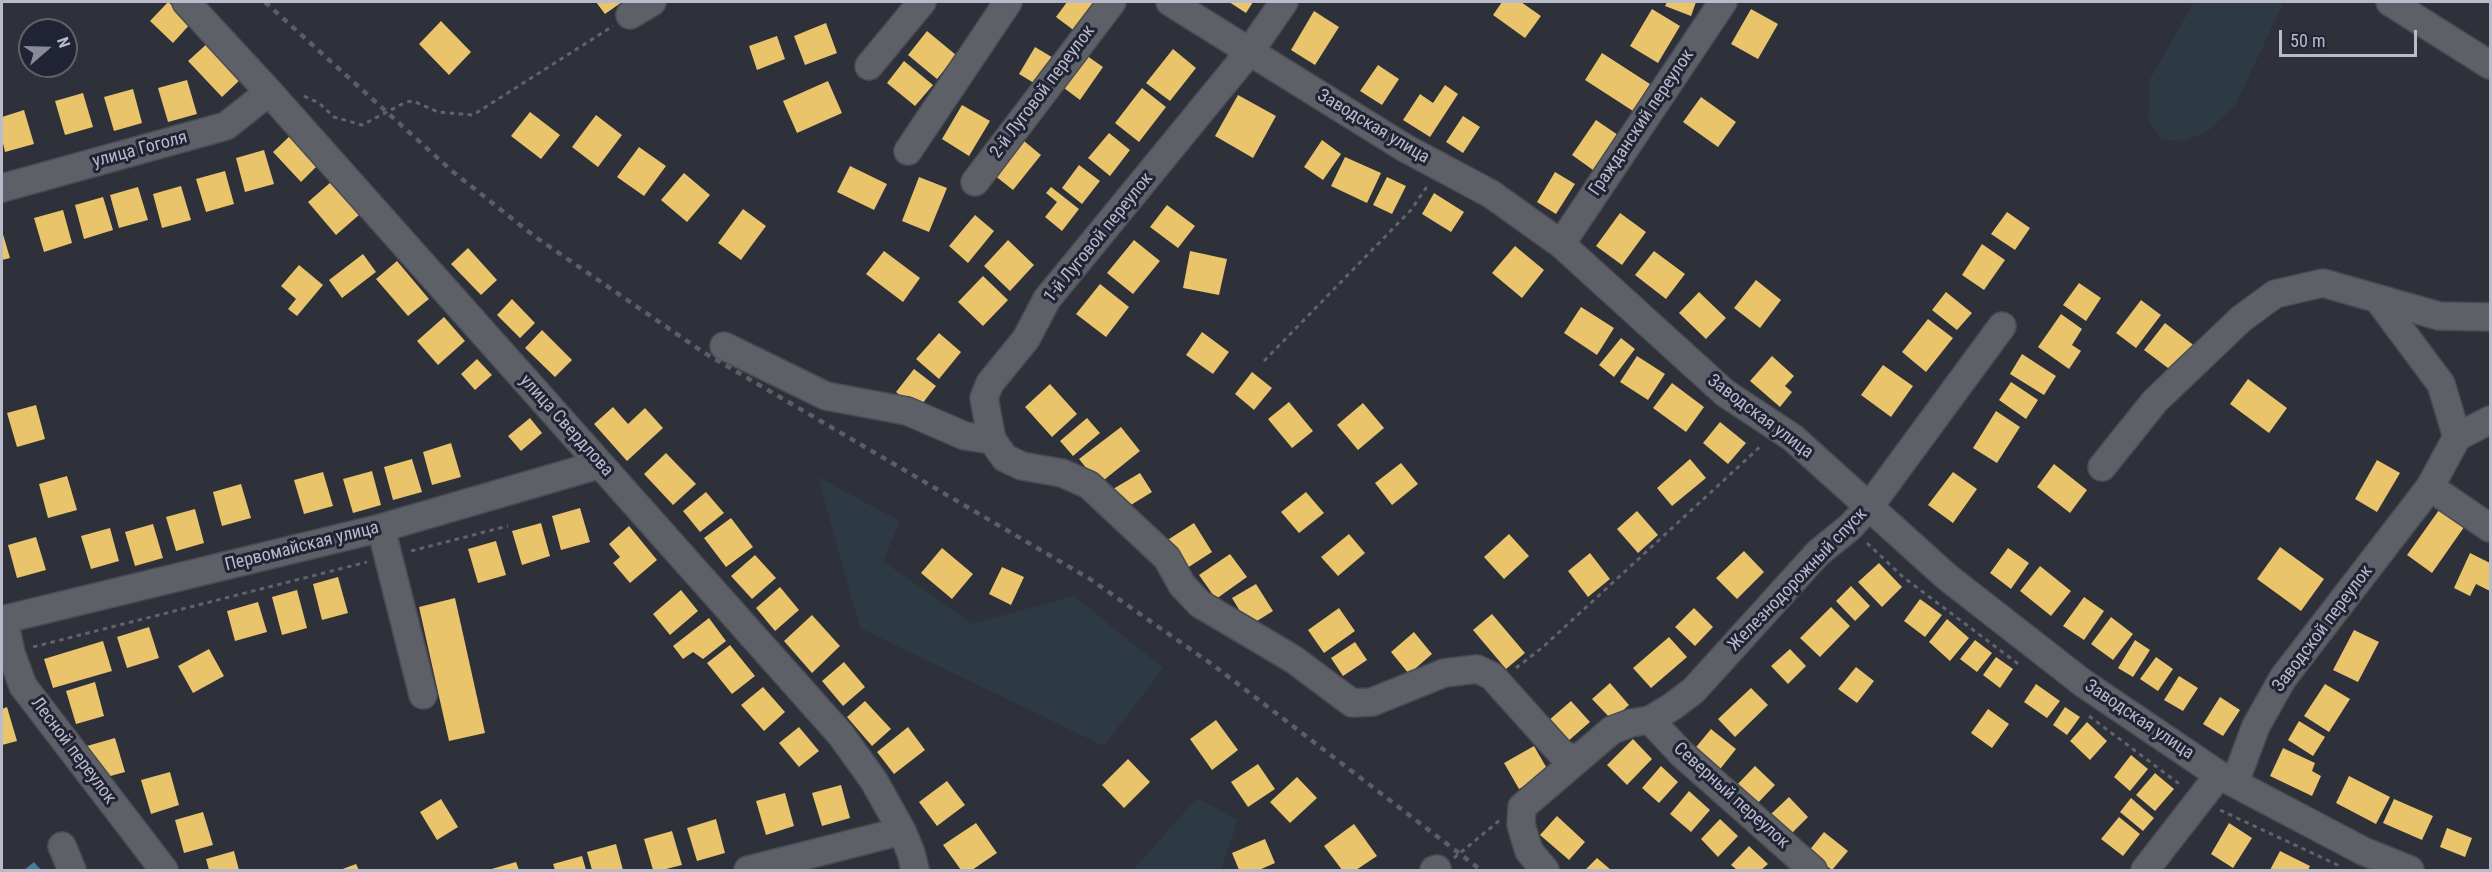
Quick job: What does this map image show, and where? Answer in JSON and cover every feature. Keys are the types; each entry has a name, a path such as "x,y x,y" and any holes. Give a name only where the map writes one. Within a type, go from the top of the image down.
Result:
{"street":[{"name":"улица Свердлова","path":"186,2 269,92 841,735 874,782 902,831 915,870"},
{"path":"869,66 922,2"},
{"path":"908,151 1008,2"},
{"name":"2-й Луговой переулок","path":"975,183 1112,2"},
{"name":"Заводская улица","path":"1170,2 1405,148 1491,194 1561,244 1725,393 1793,438 1947,578 2083,683 2227,779 2363,851 2410,870"},
{"name":"1-й Луговой переулок","path":"992,440 984,398 990,383 1026,339 1047,299 1251,51 1284,2"},
{"name":"Гражданский переулок","path":"1561,244 1723,2"},
{"path":"2390,2 2490,65"},
{"name":"улица Гоголя","path":"2,188 226,126 269,92"},
{"path":"2102,467 2155,401 2241,319 2275,294 2323,283 2439,316 2490,317"},
{"path":"2377,298 2441,384 2457,437 2490,420"},
{"name":"Железнодорожный спуск","path":"1522,807 1612,730 1631,723 1650,720 1694,690 1818,553 1850,527 1869,507 2002,326"},
{"path":"724,346 826,396 907,411 965,436 992,440 1005,458 1022,466 1062,473 1089,485 1167,558 1182,585 1200,604 1293,659 1352,703 1372,702 1444,673 1477,669 1492,676 1562,754 1576,760"},
{"name":"Заводской переулок","path":"2145,870 2227,779 2283,678 2430,487 2457,437"},
{"name":"Первомайская улица","path":"3,620 381,528 591,467 598,463"},
{"path":"2430,487 2490,528"},
{"path":"381,528 423,695"},
{"name":"Лесной переулок","path":"3,620 11,653 23,686 164,870"},
{"name":"Северный переулок","path":"1650,720 1682,754 1813,870"},
{"path":"1522,807 1521,825 1529,851 1545,870"},
{"path":"748,870 902,831"}],"path":[{"path":"269,92 287,87 319,103 334,117 362,124 406,102 413,101 438,112 473,115 641,8"},
{"path":"1264,361 1411,210 1440,167"},
{"path":"1498,682 1543,647 1779,429"},
{"path":"11,653 508,526"},
{"path":"1436,870 1460,854 1512,809 1522,807"}],"shaded area":[{"path":"2194,2 2284,2 2235,105 2208,131 2184,141 2162,140 2148,119 2150,79"},
{"path":"818,477 900,521 883,561 972,624 1074,596 1163,668 1104,746 860,628"},
{"path":"1197,798 1238,820 1221,870 1133,870"}],"building: Homes":[{"path":"168,2 192,22 173,43 150,21"},
{"path":"596,2 622,2 605,14"},
{"path":"1067,2 1098,2 1076,32 1056,17"},
{"path":"1229,2 1253,2 1246,13"},
{"path":"1502,2 1521,2 1541,16 1525,38 1493,15"},
{"path":"1667,2 1696,2 1691,16 1665,6"},
{"path":"1652,9 1680,26 1658,63 1630,46"},
{"path":"1751,9 1778,24 1758,59 1731,44"},
{"path":"1314,11 1339,27 1315,65 1291,50"},
{"path":"441,21 471,52 449,75 419,44"},
{"path":"826,23 837,53 805,65 794,36"},
{"path":"927,31 956,55 937,79 908,55"},
{"path":"777,36 785,59 757,70 749,46"},
{"path":"209,42 242,78 222,97 188,61"},
{"path":"1035,47 1055,59 1039,86 1019,74"},
{"path":"1173,49 1196,68 1170,101 1146,83"},
{"path":"1083,53 1103,67 1080,100 1060,85"},
{"path":"1602,53 1650,84 1633,111 1585,80"},
{"path":"904,61 933,85 915,106 887,83"},
{"path":"1378,65 1399,79 1382,105 1360,91"},
{"path":"187,80 197,114 168,122 158,88"},
{"path":"828,81 842,113 797,133 783,101"},
{"path":"1445,85 1458,94 1430,137 1403,120 1420,94 1433,103"},
{"path":"1142,88 1166,107 1139,142 1115,123"},
{"path":"133,89 142,123 114,131 104,97"},
{"path":"83,93 93,127 65,135 55,101"},
{"path":"1238,95 1276,116 1253,158 1215,136"},
{"path":"1701,97 1736,122 1718,147 1683,122"},
{"path":"962,105 990,121 969,156 942,139"},
{"path":"24,110 34,144 5,152 2,139 2,117"},
{"path":"530,112 560,135 541,159 511,136"},
{"path":"596,115 622,135 598,167 572,147"},
{"path":"1463,116 1480,127 1463,153 1446,142"},
{"path":"1596,120 1618,135 1593,170 1572,155"},
{"path":"1109,133 1130,150 1110,176 1088,158"},
{"path":"291,135 319,164 301,182 273,152"},
{"path":"1018,136 1041,155 1013,190 989,171"},
{"path":"1322,140 1341,154 1323,180 1304,167"},
{"path":"639,147 666,166 644,196 617,177"},
{"path":"264,150 274,184 245,192 236,158"},
{"path":"1345,157 1381,173 1367,203 1331,186"},
{"path":"1079,165 1100,181 1082,204 1062,188"},
{"path":"850,166 887,184 874,210 837,192"},
{"path":"225,171 234,204 206,212 196,179"},
{"path":"1555,172 1575,184 1556,214 1537,202"},
{"path":"684,173 710,195 687,222 661,200"},
{"path":"919,177 947,188 929,232 902,221"},
{"path":"1387,177 1406,186 1392,214 1373,205"},
{"path":"331,182 359,215 336,235 308,202"},
{"path":"181,186 191,220 162,228 153,194"},
{"path":"138,187 148,220 119,228 110,195"},
{"path":"1051,187 1079,209 1062,231 1045,217 1057,202 1046,193"},
{"path":"1434,193 1464,212 1451,232 1422,214"},
{"path":"103,197 113,230 84,239 75,205"},
{"path":"1167,205 1195,226 1178,248 1150,227"},
{"path":"743,209 766,226 741,260 718,243"},
{"path":"63,210 72,243 44,252 34,218"},
{"path":"2007,212 2030,228 2015,250 1991,234"},
{"path":"1620,213 1646,232 1622,265 1596,246"},
{"path":"975,215 994,231 968,263 949,246"},
{"path":"2,231 10,258 2,260"},
{"path":"1008,240 1034,265 1010,291 984,266"},
{"path":"1134,240 1160,261 1133,294 1107,273"},
{"path":"1982,244 2005,260 1984,290 1962,275"},
{"path":"1515,246 1544,270 1522,298 1492,273"},
{"path":"468,248 497,280 481,295 451,264"},
{"path":"884,251 920,278 903,302 866,274"},
{"path":"1190,251 1227,259 1219,295 1183,288"},
{"path":"1654,251 1685,274 1666,299 1635,275"},
{"path":"363,254 376,272 342,298 329,280"},
{"path":"397,261 429,299 408,316 376,279"},
{"path":"299,265 323,285 297,316 288,309 296,299 281,286"},
{"path":"983,276 1008,300 983,326 958,302"},
{"path":"1756,280 1781,300 1760,328 1734,308"},
{"path":"2079,283 2101,298 2086,321 2063,305"},
{"path":"1100,284 1129,307 1106,337 1076,314"},
{"path":"1699,292 1726,318 1706,339 1679,313"},
{"path":"1946,292 1972,313 1957,330 1932,310"},
{"path":"512,299 535,323 520,338 497,315"},
{"path":"2141,300 2161,315 2136,348 2116,333"},
{"path":"1581,307 1614,328 1597,355 1564,333"},
{"path":"2061,314 2082,329 2072,345 2081,351 2069,369 2038,347"},
{"path":"444,317 465,341 438,365 417,341"},
{"path":"1928,319 1953,338 1926,372 1902,352"},
{"path":"2165,323 2196,347 2176,374 2144,350"},
{"path":"542,330 572,360 555,377 525,348"},
{"path":"1202,332 1229,352 1213,374 1186,355"},
{"path":"939,333 961,352 939,379 916,359"},
{"path":"1621,338 1635,349 1614,377 1599,365"},
{"path":"2022,354 2056,376 2044,395 2010,374"},
{"path":"1637,356 1665,374 1648,400 1620,382"},
{"path":"1772,356 1794,376 1785,386 1792,392 1780,407 1750,381"},
{"path":"477,359 492,375 475,390 461,374"},
{"path":"1883,365 1913,386 1891,417 1861,395"},
{"path":"914,369 936,386 918,409 896,392"},
{"path":"1252,372 1272,388 1254,410 1235,394"},
{"path":"2248,379 2287,408 2269,433 2230,404"},
{"path":"2011,382 2038,400 2026,419 1999,400"},
{"path":"1672,383 1704,407 1686,432 1653,408"},
{"path":"1050,384 1077,414 1052,437 1025,407"},
{"path":"1289,402 1313,431 1292,448 1268,419"},
{"path":"1363,403 1384,428 1358,450 1337,425"},
{"path":"36,405 45,439 17,447 7,413"},
{"path":"613,407 628,424 645,408 663,428 627,461 594,424"},
{"path":"1996,411 2020,427 1997,463 1973,448"},
{"path":"530,418 542,433 521,451 508,436"},
{"path":"1087,418 1100,433 1073,456 1060,441"},
{"path":"1720,422 1746,443 1728,464 1703,443"},
{"path":"1121,427 1140,451 1099,484 1079,459"},
{"path":"451,443 461,477 432,485 423,452"},
{"path":"666,453 696,484 673,505 644,474"},
{"path":"412,459 422,492 393,500 384,467"},
{"path":"1690,459 1706,478 1672,506 1657,488"},
{"path":"2377,460 2400,473 2377,512 2355,499"},
{"path":"1401,463 1418,484 1392,505 1375,483"},
{"path":"2054,464 2087,490 2070,513 2037,487"},
{"path":"372,471 381,505 353,513 343,479"},
{"path":"323,472 333,506 304,514 294,480"},
{"path":"1953,472 1977,489 1953,523 1928,505"},
{"path":"1140,473 1152,492 1126,508 1113,489"},
{"path":"67,476 77,510 48,518 39,484"},
{"path":"241,484 251,518 222,526 213,492"},
{"path":"706,492 724,513 700,532 683,511"},
{"path":"1306,492 1324,513 1299,533 1281,512"},
{"path":"2444,503 2469,520 2432,573 2407,555"},
{"path":"580,508 590,542 561,550 552,516"},
{"path":"195,509 204,543 176,551 166,517"},
{"path":"1637,511 1658,535 1638,553 1617,529"},
{"path":"731,518 753,547 726,567 704,538"},
{"path":"541,523 550,556 522,565 512,531"},
{"path":"1194,523 1212,552 1184,570 1166,541"},
{"path":"153,524 163,558 135,566 125,532"},
{"path":"629,526 657,560 630,583 613,563 620,557 609,544"},
{"path":"110,528 119,561 91,569 81,536"},
{"path":"1349,534 1365,553 1338,576 1321,557"},
{"path":"1509,534 1529,556 1504,579 1484,557"},
{"path":"36,537 46,570 17,578 8,545"},
{"path":"496,541 506,575 478,583 468,549"},
{"path":"2280,547 2324,579 2301,611 2257,579"},
{"path":"942,548 973,574 952,599 921,573"},
{"path":"2008,548 2029,563 2011,589 1990,573"},
{"path":"1744,551 1764,572 1737,599 1716,578"},
{"path":"1590,553 1610,579 1588,597 1568,571"},
{"path":"2470,553 2490,563 2490,591 2476,584 2470,596 2454,588"},
{"path":"1230,554 1247,577 1216,599 1199,575"},
{"path":"755,555 776,578 752,599 731,576"},
{"path":"1879,563 1902,587 1882,607 1858,582"},
{"path":"2040,566 2071,591 2051,616 2020,591"},
{"path":"1002,567 1024,577 1011,605 989,594"},
{"path":"338,577 348,613 322,620 313,584"},
{"path":"1256,584 1273,611 1249,626 1232,598"},
{"path":"1851,586 1870,606 1855,621 1836,601"},
{"path":"780,587 799,610 775,631 756,608"},
{"path":"297,590 307,628 282,635 272,597"},
{"path":"681,590 698,611 670,635 653,614"},
{"path":"2084,597 2104,611 2084,640 2063,626"},
{"path":"455,598 485,733 449,741 419,607"},
{"path":"1920,599 1942,615 1925,637 1904,621"},
{"path":"258,602 267,632 235,641 227,611"},
{"path":"1831,607 1850,626 1820,657 1800,638"},
{"path":"1339,608 1355,631 1324,653 1308,630"},
{"path":"1694,608 1713,627 1695,646 1675,627"},
{"path":"1492,614 1525,653 1506,669 1473,630"},
{"path":"812,615 840,646 812,673 784,641"},
{"path":"2111,617 2133,634 2113,660 2091,644"},
{"path":"709,618 726,641 703,659 693,652 683,659 673,646"},
{"path":"1947,619 1969,638 1950,661 1929,642"},
{"path":"149,627 159,658 127,668 117,637"},
{"path":"2354,630 2379,642 2358,682 2333,670"},
{"path":"1414,632 1432,654 1409,674 1391,652"},
{"path":"1669,637 1687,657 1651,688 1633,668"},
{"path":"1975,640 1992,653 1977,672 1960,659"},
{"path":"2135,640 2150,650 2133,677 2118,668"},
{"path":"103,641 112,671 53,688 44,659"},
{"path":"1355,642 1367,660 1343,676 1331,658"},
{"path":"730,645 755,676 732,694 707,663"},
{"path":"209,649 224,676 193,693 178,666"},
{"path":"1790,649 1806,666 1788,684 1771,666"},
{"path":"1996,657 2013,669 2000,688 1983,675"},
{"path":"2156,657 2173,669 2158,691 2140,679"},
{"path":"844,662 865,687 843,706 822,681"},
{"path":"1856,667 1874,681 1857,703 1838,689"},
{"path":"2179,676 2198,688 2183,711 2164,700"},
{"path":"95,682 104,716 76,724 66,691"},
{"path":"1610,683 1629,705 1612,720 1592,699"},
{"path":"2036,684 2060,701 2047,718 2024,702"},
{"path":"2325,684 2350,699 2329,732 2304,716"},
{"path":"763,687 785,712 764,731 741,705"},
{"path":"1751,688 1768,705 1735,737 1718,719"},
{"path":"2220,697 2240,710 2223,736 2203,724"},
{"path":"865,701 891,729 872,746 847,717"},
{"path":"1571,701 1590,722 1567,742 1548,721"},
{"path":"7,707 17,741 2,745 2,709"},
{"path":"2065,707 2080,717 2067,735 2053,725"},
{"path":"1988,709 2009,724 1992,748 1971,733"},
{"path":"1216,720 1238,750 1212,770 1190,739"},
{"path":"2299,721 2325,737 2313,756 2288,740"},
{"path":"2087,722 2107,741 2090,760 2070,741"},
{"path":"799,727 819,751 799,767 779,743"},
{"path":"908,727 925,750 894,774 877,752"},
{"path":"1711,729 1736,749 1717,773 1692,752"},
{"path":"115,738 125,772 96,780 87,746"},
{"path":"1633,739 1652,759 1627,785 1607,765"},
{"path":"1534,746 1549,772 1519,789 1504,763"},
{"path":"2283,748 2315,763 2312,771 2321,776 2312,796 2270,776"},
{"path":"2131,755 2148,769 2130,791 2114,777"},
{"path":"1128,759 1150,782 1124,808 1102,785"},
{"path":"1258,764 1275,789 1248,807 1231,782"},
{"path":"1661,766 1678,782 1659,803 1642,788"},
{"path":"1755,766 1775,785 1755,806 1735,787"},
{"path":"170,772 179,805 151,814 141,780"},
{"path":"2155,773 2174,789 2155,811 2136,795"},
{"path":"2349,776 2390,797 2376,824 2336,803"},
{"path":"1297,777 1317,798 1290,823 1270,802"},
{"path":"947,781 965,805 937,826 919,802"},
{"path":"841,785 850,818 822,826 812,793"},
{"path":"1689,791 1710,810 1691,832 1670,814"},
{"path":"785,793 794,826 766,835 756,801"},
{"path":"1789,797 1808,817 1789,836 1770,815"},
{"path":"2131,798 2154,818 2143,831 2120,812"},
{"path":"441,799 458,827 437,840 420,812"},
{"path":"2394,799 2433,816 2422,840 2383,823"},
{"path":"203,812 213,845 184,853 175,820"},
{"path":"1557,816 1585,842 1569,860 1540,835"},
{"path":"2119,817 2140,834 2123,856 2101,839"},
{"path":"716,819 725,853 697,861 687,828"},
{"path":"1720,819 1738,836 1718,857 1701,839"},
{"path":"976,823 997,853 972,870 961,870 943,845"},
{"path":"2229,823 2252,838 2233,868 2211,854"},
{"path":"1354,824 1377,856 1356,870 1342,870 1324,846"},
{"path":"2447,828 2472,838 2465,857 2440,847"},
{"path":"672,831 682,865 653,870 644,839"},
{"path":"1824,832 1848,851 1832,870 1808,852"},
{"path":"1265,839 1275,863 1259,870 1239,870 1232,853"},
{"path":"616,844 623,870 592,870 587,852"},
{"path":"1749,846 1768,864 1761,870 1737,870 1731,865"},
{"path":"234,851 239,870 209,870 206,859"},
{"path":"2280,851 2310,866 2308,870 2270,870"},
{"path":"582,856 586,870 555,870 553,864"},
{"path":"1597,858 1611,870 1585,870"},
{"path":"516,862 519,870 488,870"},
{"path":"356,864 359,870 340,870"}],"building: Public":[{"path":"34,862 41,870 24,870"}],"railway":[{"path":"265,2 452,171 534,236 703,352 1090,579 1213,665 1481,870"}]}
